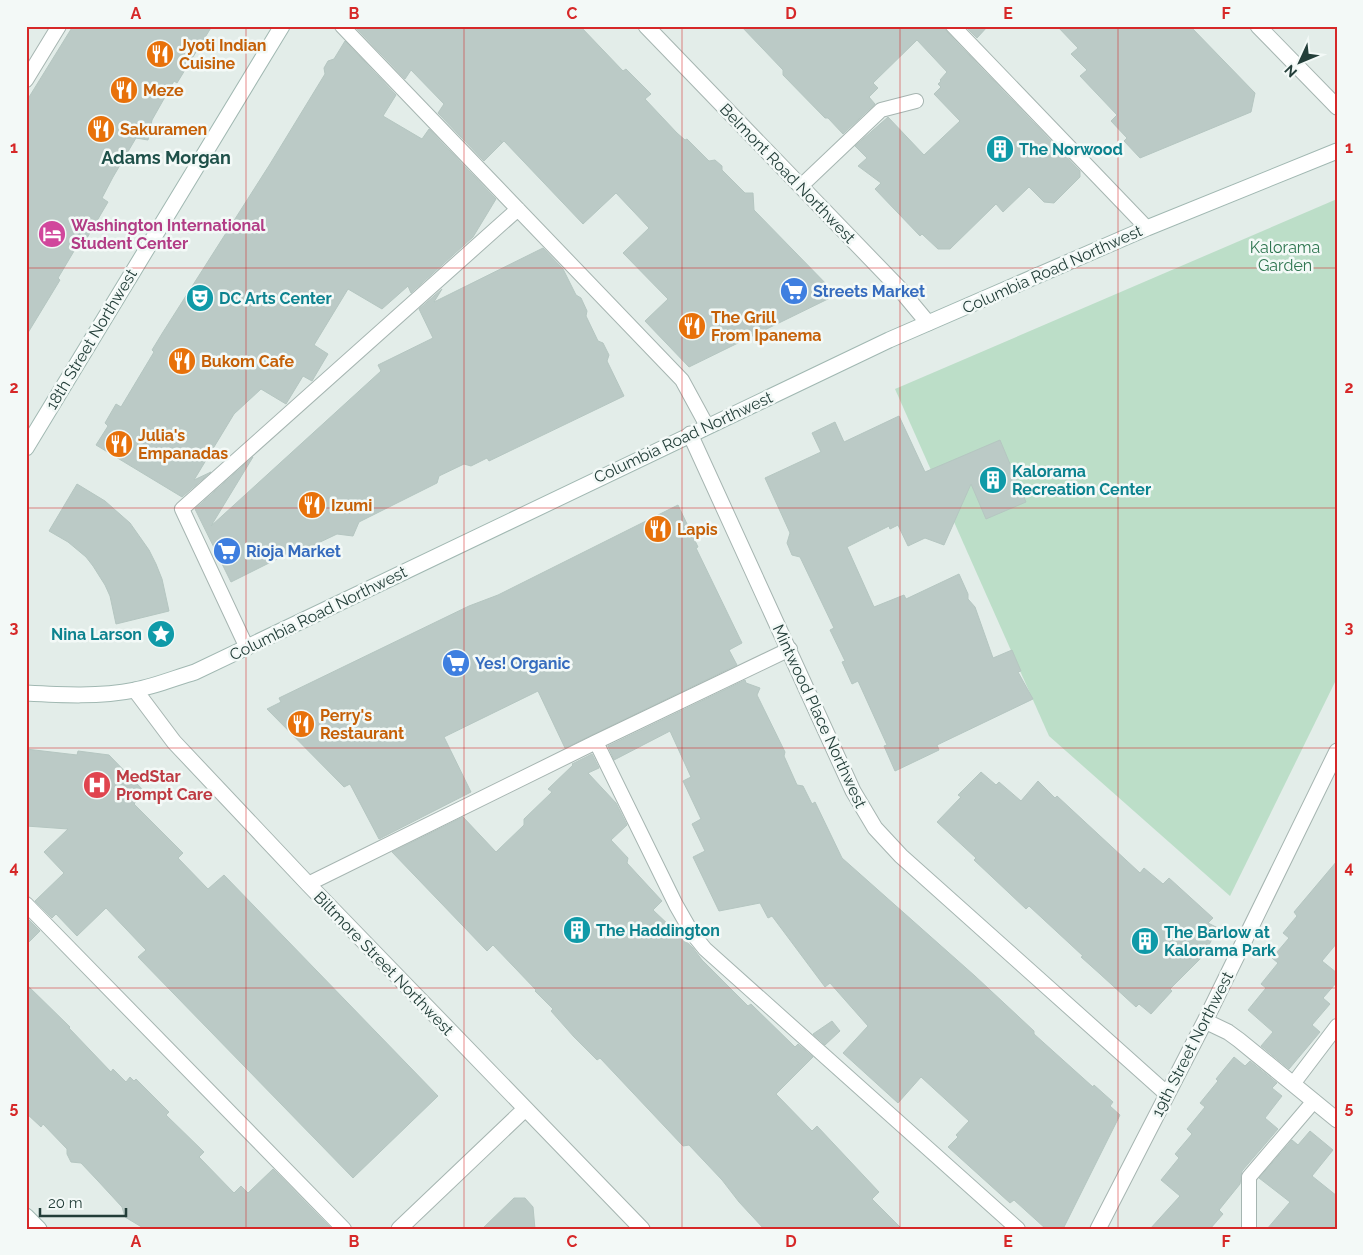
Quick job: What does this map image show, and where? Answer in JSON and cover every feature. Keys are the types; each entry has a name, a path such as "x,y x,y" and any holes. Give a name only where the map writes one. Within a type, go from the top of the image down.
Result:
{"street":[{"name":"18th Street Northwest","path":"26,448 282,26"},
{"name":"Belmont Road Northwest","path":"646,26 898,287 928,323"},
{"path":"1258,26 1337,107"},
{"name":"Columbia Road Northwest","path":"26,693 89,694 135,690 195,672 889,340 1147,228 1337,151"},
{"name":"Mintwood Place Northwest","path":"690,434 863,810 887,843 1167,1094"},
{"name":"Biltmore Street Northwest","path":"135,690 174,742 308,884 642,1229"},
{"name":"19th Street Northwest","path":"1098,1229 1330,781 1337,752"},
{"path":"1205,1021 1232,1035 1337,1120"},
{"path":"399,1229 525,1109"},
{"path":"26,1216 39,1229"}],"lane":[{"path":"26,80 59,26"},
{"path":"342,26 682,380 707,426"},
{"path":"952,26 1147,228"},
{"path":"801,186 881,110 916,102"},
{"path":"246,648 182,509 518,209"},
{"path":"308,884 790,649"},
{"path":"596,742 676,905 692,933 705,949 1018,1229"},
{"path":"26,904 344,1229"},
{"path":"1293,1084 1337,1026"},
{"path":"1249,1229 1249,1177 1314,1101"}],"green space":[{"name":"Kalorama Garden","path":"1337,199 1337,678 1230,896 1049,736 895,389"}],"building":[{"path":"73,26 212,26 177,83 174,81 152,120 148,140 136,138 102,198 108,202 84,243 80,241 58,278 60,280 26,336 26,102"},
{"path":"354,26 580,26 623,71 626,69 651,94 645,99 677,133 685,140 687,139 709,161 715,160 722,166 722,170 745,193 753,193 754,210 834,292 831,293 834,296 689,367 645,321 668,299 623,253 649,228 616,193 583,224 504,141 484,161 438,113 444,104 411,70 405,79"},
{"name":"The Norwood","path":"741,26 944,26 947,32 1080,171 1080,177 1054,203 1044,202 1029,187 1003,212 996,204 950,249 938,249 922,234 920,236 875,189 881,183 858,166 867,158 855,146 888,117 924,155 960,121 934,94 941,87 938,84 947,72 917,40 873,83 878,88 869,97 875,104 843,134 783,75 783,70"},
{"path":"965,26 988,26 977,38"},
{"path":"1057,26 1190,26 1255,93 1251,112 1140,158 1124,141 1127,138 1111,121 1117,115 1080,76 1087,70 1071,54 1078,48"},
{"path":"345,41 396,95 383,116 422,139 429,129 496,199 473,237 411,293 408,286 382,309 348,289 314,345 328,354 312,381 303,376 286,404 261,389 234,414 194,480 211,472 182,497 96,445 108,426 105,423 116,404 121,407 154,352 152,350 163,332 325,74 324,68 328,61 334,59"},
{"path":"543,248 563,269 576,295 581,298 587,311 586,316 598,341 603,343 609,355 607,361 624,396 489,461 487,458 471,466 464,464 439,476 437,483 359,522 353,536 337,534 297,553 295,550 231,582 195,509 253,457 211,526 381,371 378,365 433,338 419,309 442,289 434,302"},
{"path":"899,416 925,472 1000,440 1026,502 986,519 971,484 944,545 925,538 908,546 898,525 890,529 889,526 847,547 874,607 904,595 906,599 959,574 968,594 968,599 975,607 993,658 1012,650 1021,671 1018,672 1033,699 937,745 939,750 895,771 884,746 887,745 858,681 852,684 842,662 845,661 830,630 834,628 800,557 792,555 787,543 790,533 765,478 821,452 812,433 835,422 844,442"},
{"path":"77,484 105,501 130,523 149,550 156,564 162,579 169,611 116,624 110,596 93,566 86,557 68,542 49,531"},
{"path":"678,505 698,547 696,548 742,643 729,650 737,665 565,748 538,691 444,737 471,792 379,839 350,784 344,787 267,709 281,702 279,698 469,606 498,595"},
{"path":"745,680 746,683 760,688 757,695 785,752 784,756 797,785 803,786 812,804 815,802 842,858 975,976 1034,1031 1034,1034 1093,1087 1094,1085 1113,1102 1110,1106 1120,1115 1063,1229 1046,1229 1014,1200 1010,1203 948,1147 969,1121 921,1077 898,1103 843,1053 868,1026 830,983 825,987 772,916 768,918 760,903 719,911 693,857 705,851 692,824 701,819 683,781 691,777 670,731 614,760 608,746"},
{"path":"26,749 77,755 78,751 109,755 145,792 134,804 183,853 178,858 208,889 224,875 438,1096 353,1178 138,957 146,950 106,908 77,936 56,914 52,918 35,901 64,873 44,852 68,829 26,826"},
{"path":"592,754 599,768 588,773 616,803 627,825 611,840 628,858 627,863 662,901 653,910 693,948 702,960 748,1006 751,1004 795,1047 798,1044 813,1057 776,1094 812,1131 817,1126 879,1192 872,1199 902,1229 764,1229 689,1145 683,1146 600,1058 597,1060 574,1037 551,1011 553,1009 493,945 487,951 392,852 463,817 496,852 524,825 524,819 552,792 548,789 572,764"},
{"path":"981,772 996,785 999,782 1021,801 1038,781 1055,798 1057,796 1140,873 1144,868 1163,884 1169,878 1213,918 1208,923 1218,928 1203,956 1170,989 1172,991 1151,1014 1139,1004 1136,1007 1029,906 1026,909 974,860 976,858 937,822 961,797 958,795"},
{"path":"1337,861 1337,943 1322,961 1337,973 1337,982 1323,998 1330,1004 1312,1025 1320,1032 1289,1069 1261,1046 1273,1032 1248,1010 1266,988 1261,984 1278,963 1272,958 1289,938 1283,933 1297,916 1294,912"},
{"path":"26,917 40,931 26,945"},
{"path":"26,984 70,1027 111,1072 113,1069 126,1082 130,1077 134,1081 136,1079 169,1112 166,1115 204,1152 199,1157 234,1193 241,1186 248,1193 273,1169 332,1229 145,1229 125,1217 122,1207 81,1163 71,1162 67,1149 43,1124 41,1127 26,1113"},
{"path":"832,1021 840,1031 825,1045 813,1034"},
{"path":"1234,1057 1245,1066 1250,1061 1277,1083 1272,1088 1282,1096 1265,1118 1278,1129 1242,1171 1240,1184 1219,1210 1223,1214 1210,1229 1150,1229 1180,1196 1161,1180 1179,1158 1175,1154 1192,1134 1187,1129 1205,1107 1200,1103"},
{"path":"1310,1131 1333,1150 1312,1176 1337,1196 1337,1229 1267,1229 1290,1202 1259,1178 1292,1140 1298,1145"},
{"path":"514,1198 525,1198 533,1207 535,1229 482,1229"}],"place":[{"name":"Jyoti Indian Cuisine","path":"160,54"},
{"name":"Meze","path":"124,90"},
{"name":"Sakuramen","path":"101,129"},
{"name":"The Norwood","path":"1000,149"},
{"name":"Washington International Student Center","path":"52,234"},
{"name":"Streets Market","path":"794,291"},
{"name":"DC Arts Center","path":"200,298"},
{"name":"The Grill From Ipanema","path":"692,326"},
{"name":"Bukom Cafe","path":"182,361"},
{"name":"Julia's Empanadas","path":"119,444"},
{"name":"Kalorama Recreation Center","path":"993,480"},
{"name":"Izumi","path":"312,505"},
{"name":"Lapis","path":"658,529"},
{"name":"Rioja Market","path":"227,551"},
{"name":"Nina Larson","path":"161,634"},
{"name":"Yes! Organic","path":"456,663"},
{"name":"Perry's Restaurant","path":"301,724"},
{"name":"MedStar Prompt Care","path":"97,785"},
{"name":"The Haddington","path":"577,930"},
{"name":"The Barlow at Kalorama Park","path":"1145,941"}],"district":[{"name":"Adams Morgan","path":"166,158"}]}
